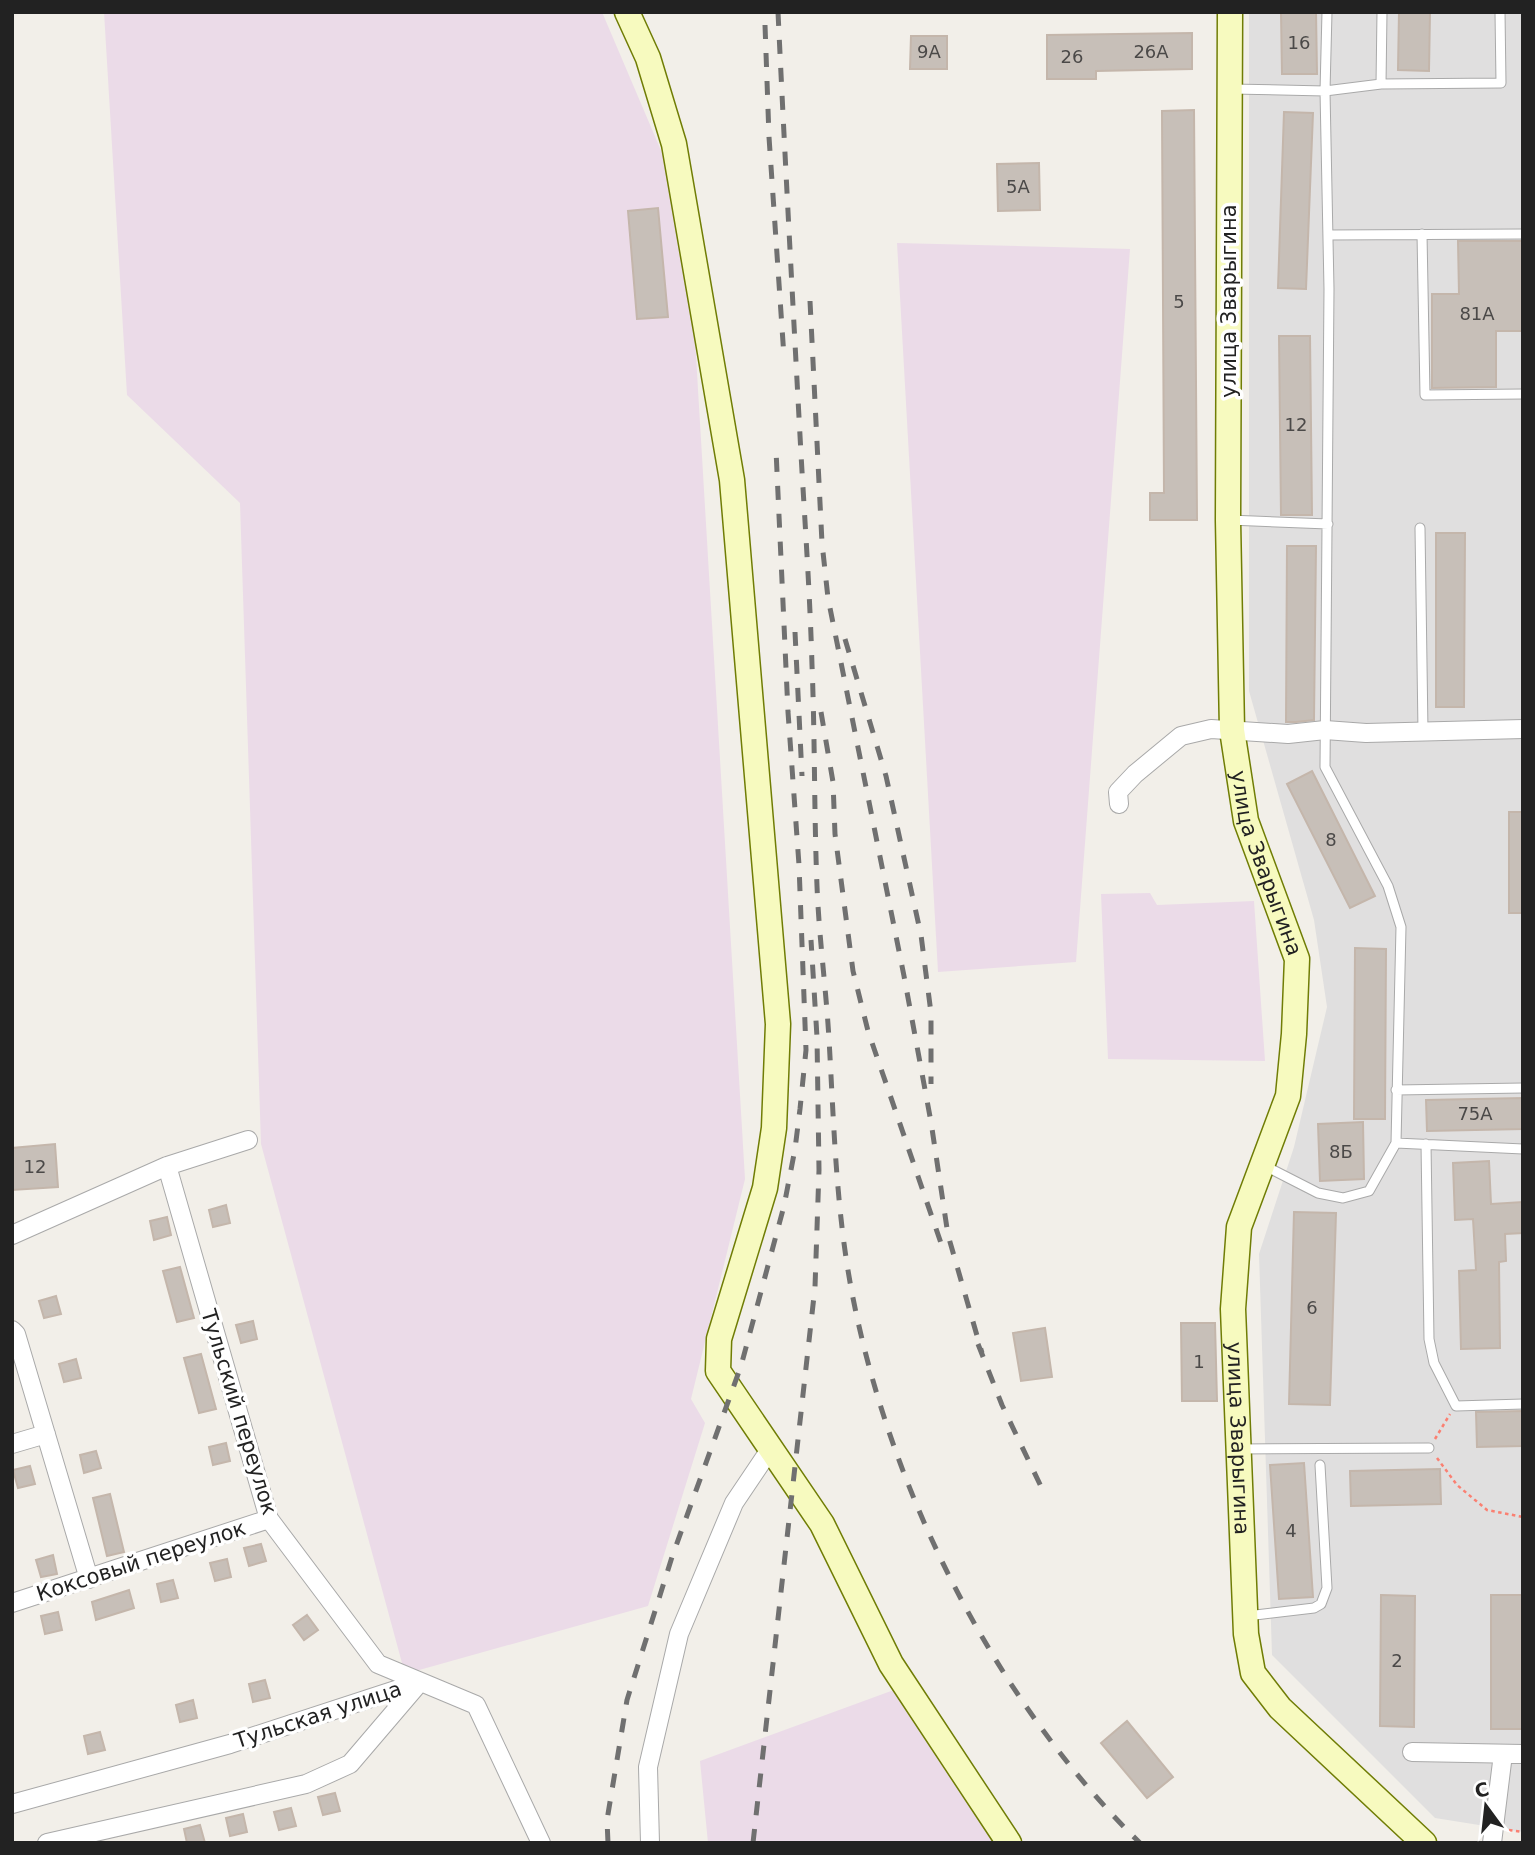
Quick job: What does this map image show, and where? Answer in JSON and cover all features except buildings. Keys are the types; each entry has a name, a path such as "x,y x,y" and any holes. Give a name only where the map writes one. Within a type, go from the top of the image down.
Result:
{"street":[{"path":"626,12 648,58 674,144 732,480 778,1024 774,1128 765,1188 719,1339 718,1371 822,1524 891,1664 1009,1843"},
{"name":"улица Зварыгина","path":"1230,12 1228,520 1232,730 1246,821 1297,959 1288,1096 1239,1227 1233,1309 1246,1634 1253,1673 1280,1708 1424,1843"},
{"path":"1119,804 1118,792 1135,774 1181,737 1211,729 1288,734 1325,730 1366,733 1523,729"},
{"path":"12,1235 167,1166 248,1140"},
{"name":"Тульский переулок","path":"167,1166 270,1519 378,1664 476,1705 541,1843"},
{"path":"12,1329 89,1579"},
{"path":"12,1444 46,1434"},
{"path":"650,1843 648,1767 678,1634 734,1503 771,1448"},
{"name":"Коксовый переулок","path":"12,1603 270,1519"},
{"name":"Тульская улица","path":"12,1804 230,1744 421,1682"},
{"name":"Тульская улица","path":"47,1843 306,1784 350,1764 421,1682"},
{"path":"1412,1752 1523,1754"},
{"path":"1492,1843 1503,1754"}],"lane":[{"path":"1264,1165 1318,1193 1343,1198 1369,1191 1396,1143 1401,927 1388,886 1325,767 1328,524 1325,91 1327,12"},
{"path":"1381,84 1382,12"},
{"path":"1230,89 1325,91 1381,84 1501,83 1500,12"},
{"path":"1422,234 1425,395 1523,394"},
{"path":"1328,235 1523,234"},
{"path":"1228,520 1328,524"},
{"path":"1420,528 1423,731"},
{"path":"1396,1090 1523,1088"},
{"path":"1396,1143 1523,1149"},
{"path":"1426,1144 1429,1339 1434,1363 1456,1406 1523,1404"},
{"path":"1239,1449 1429,1448"},
{"path":"1245,1616 1314,1608 1321,1604 1327,1588 1320,1465"}],"path":[{"path":"1456,1406 1429,1448 1457,1485 1487,1510 1523,1517"}],"shaded area":[{"path":"104,12 602,12 671,174 695,339 745,1179 691,1399 705,1423 648,1606 405,1674 261,1144 240,503 127,395"},
{"path":"1249,12 1523,12 1523,1832 1435,1818 1272,1655 1259,1254 1294,1147 1327,1007 1314,920 1249,691"},
{"path":"897,243 1130,249 1076,962 938,972"},
{"path":"1150,893 1157,905 1254,901 1265,1061 1108,1059 1101,894"},
{"path":"902,1687 1003,1843 708,1843 700,1761"}],"railway":[{"path":"778,12 810,612 818,905 839,1201 853,1298 871,1372 894,1446 923,1520 957,1592 996,1661 1040,1726 1088,1787 1140,1843"},
{"path":"765,25 769,137 784,357"},
{"path":"810,301 822,543 828,598 904,976 931,1122 948,1235 982,1353"},
{"path":"608,1843 607,1820 627,1700 672,1557 741,1366 784,1206 800,1109 806,1050 799,865 788,712 776,450"},
{"path":"795,632 802,776"},
{"path":"845,639 886,776 921,935 931,1013 931,1084"},
{"path":"821,712 833,782 835,834 853,971 868,1031 943,1249"},
{"path":"753,1843 815,1287 819,1170 817,1037 811,940"},
{"path":"978,1344 1002,1405 1046,1497"}]}
